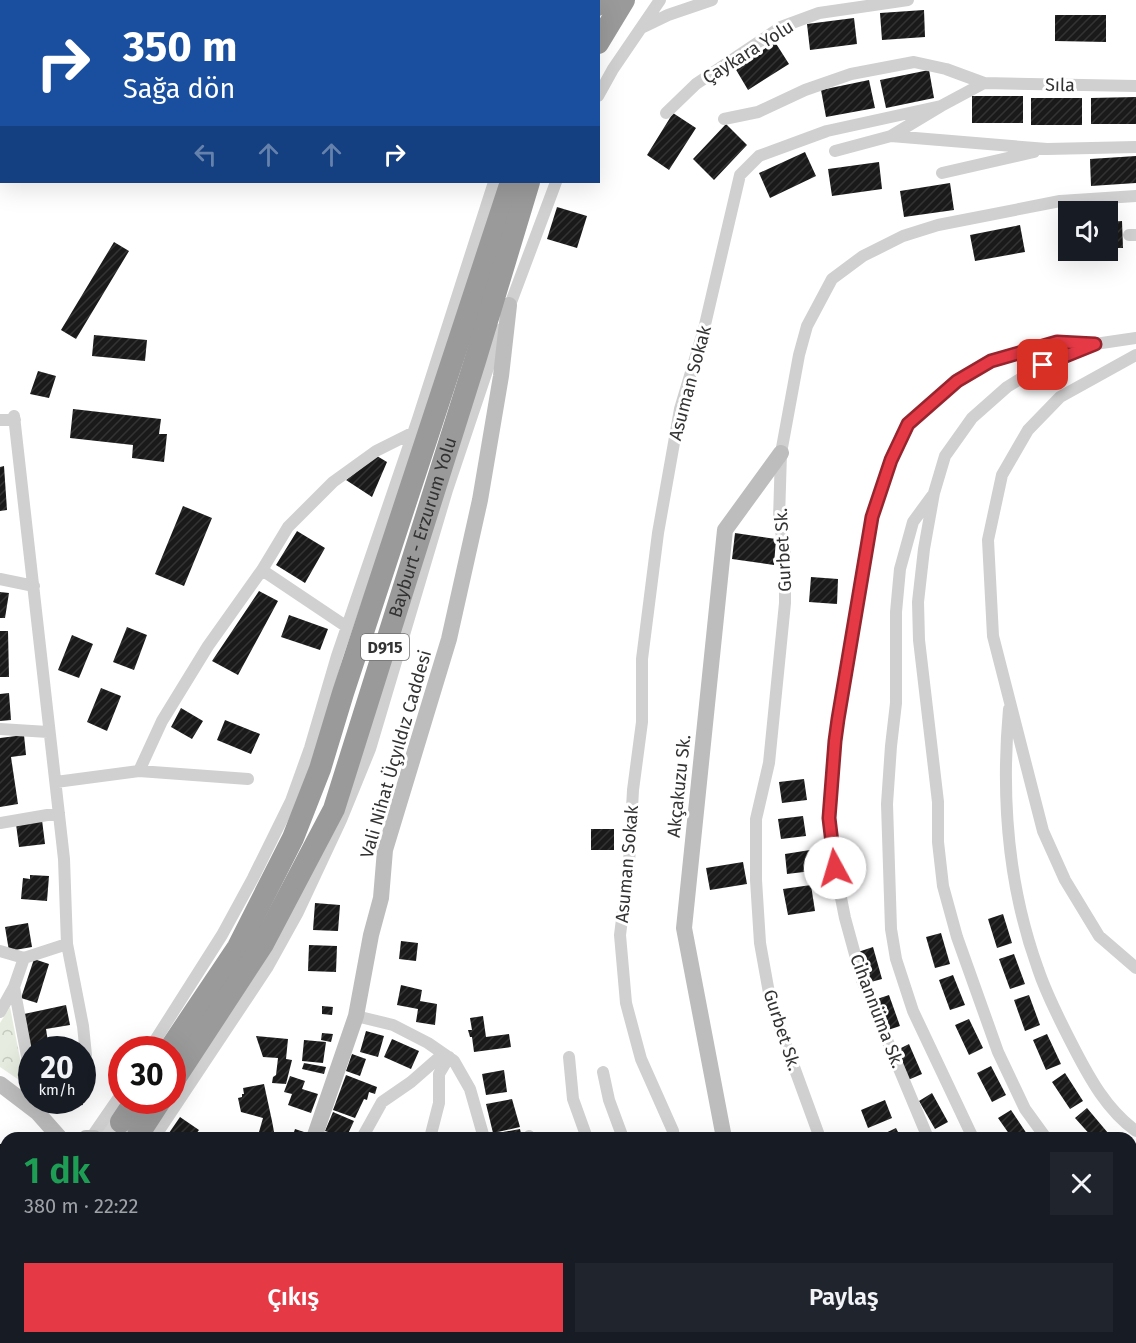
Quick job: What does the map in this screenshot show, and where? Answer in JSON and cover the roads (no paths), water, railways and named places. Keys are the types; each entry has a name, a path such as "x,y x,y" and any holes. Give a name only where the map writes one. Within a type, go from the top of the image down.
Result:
{"highway":[{"path":"600,40 624,0"},
{"name":"Bayburt - Erzurum Yolu","path":"178,1036 238,947 293,838 320,769 511,183"},
{"name":"Bayburt - Erzurum Yolu","path":"186,1062 263,944 334,809 529,183"},
{"path":"136,1114 138,1132"},
{"path":"138,1132 151,1114"}],"main road":[{"name":"Vali Nihat Üçyıldız Caddesi","path":"316,1132 356,1016 371,935 381,898 385,850 448,639 480,500 501,376 509,305"},
{"name":"Akçakuzu Sk.","path":"723,1132 684,928 725,530 781,453"},
{"path":"0,1084 18,1096"},
{"path":"41,1114 55,1132"}],"street":[{"path":"600,93 660,0"},
{"path":"640,28 686,5 712,0"},
{"name":"Çaykara Yolu","path":"666,113 696,84 781,27 819,13 857,3 908,0"},
{"path":"724,119 758,112 805,90 851,74 914,62 946,69 984,83"},
{"path":"836,151 891,136 984,83"},
{"name":"Sıla","path":"984,83 1136,86"},
{"name":"Asuman Sokak","path":"673,1132 641,1059 626,1003 620,935 629,864 633,790 642,722 642,659 658,533 680,408 704,329 740,175 759,156 828,131 941,106"},
{"path":"891,136 1047,149 1136,147"},
{"path":"942,173 1047,149"},
{"path":"158,1036 222,935 291,801 310,748 347,627 414,432 494,183"},
{"path":"138,1132 267,968 298,912 341,820 370,749 447,490 509,305 556,183"},
{"name":"Gurbet Sk.","path":"818,1132 771,1004 760,943 756,880 756,819 768,763 786,603 785,554 779,519 781,453 799,355 807,326 832,279 863,256 903,236 938,225 1060,201 1136,196"},
{"name":"Cihannüma Sk.","path":"925,1132 862,980 845,918 835,868 829,818 835,741 872,517 891,460 908,424 957,381 991,361 1057,342 1095,344 1136,338"},
{"path":"1042,1132 1026,1109 998,1052 957,937 943,886 938,842 938,802 918,602 924,549 934,494 945,456 972,418 1007,387 1043,365 1095,344"},
{"path":"1136,355 1060,397 1028,430 1002,475 988,540 993,636 1043,831 1061,870 1099,936 1136,968"},
{"path":"0,420 14,418 64,859 67,944 84,1036"},
{"path":"139,771 162,721 208,646 262,570 288,527 333,482 376,451 414,432"},
{"path":"934,494 913,522 900,569 896,612 896,703 887,804 891,929 896,959 912,1011 970,1132"},
{"path":"262,570 347,627"},
{"path":"0,579 34,586"},
{"path":"1010,699 1006,741 1006,811 1011,865 1022,920 1038,971 1093,1084 1124,1122 1136,1131"},
{"path":"0,729 48,732"},
{"path":"56,782 139,771 248,779"},
{"path":"0,823 59,813"},
{"path":"0,951 24,958 67,944"},
{"path":"0,1012 14,987 24,958"},
{"path":"14,987 23,1036"},
{"path":"356,1016 393,1025 428,1042 454,1061 470,1089 482,1132"},
{"path":"365,1132 382,1102 446,1055"},
{"path":"432,1132 439,1103 439,1074 446,1055"},
{"path":"569,1057 573,1099 585,1132"},
{"path":"603,1072 609,1100 621,1132"},
{"path":"95,1132 108,1113"}],"tunnel":[{"path":"114,1132 121,1122"}]}
